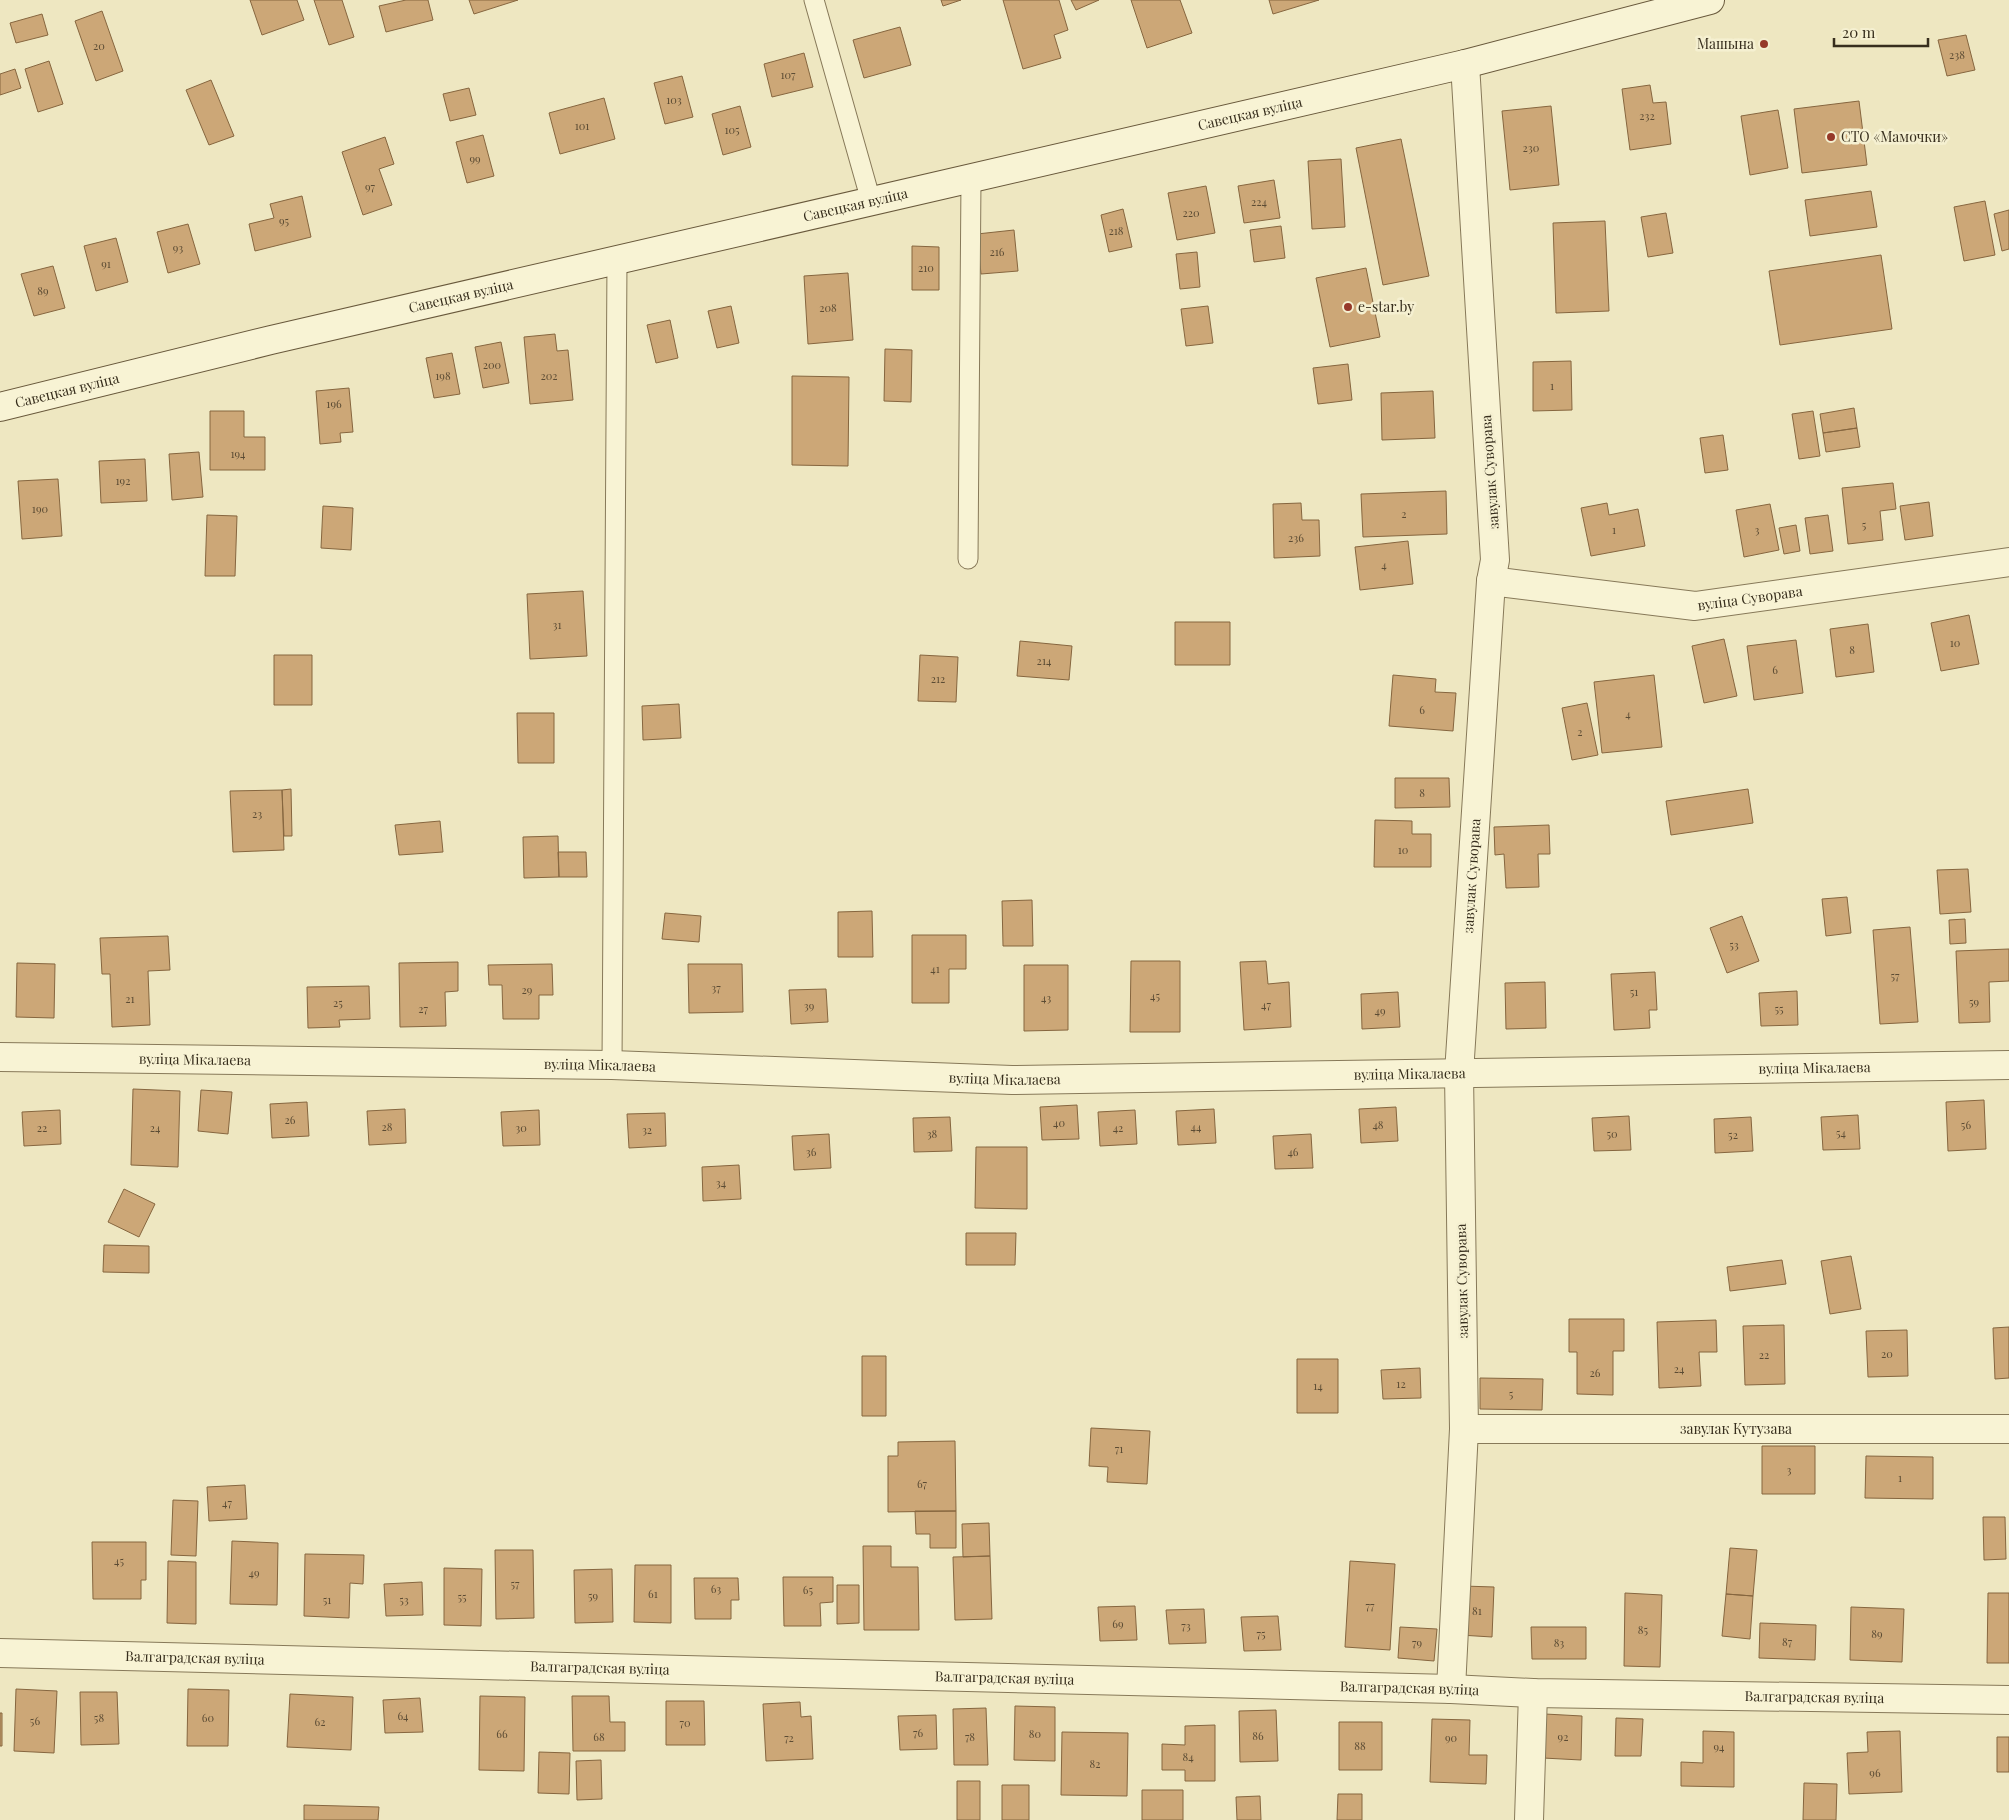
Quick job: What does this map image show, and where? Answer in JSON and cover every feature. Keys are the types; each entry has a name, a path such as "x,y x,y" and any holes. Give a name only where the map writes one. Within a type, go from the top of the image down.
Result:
{"street":[{"name":"Савецкая вуліца","path":"0,407 271,340 1464,64 1666,5 1710,0"},
{"name":"завулак Суворава","path":"1451,1689 1464,1429 1459,1073 1491,581 1495,560 1464,64"},
{"name":"вуліца Суворава","path":"1491,581 1694,606 2009,562"},
{"name":"вуліца Мікалаева","path":"0,1057 612,1065 1012,1080 2009,1065"},
{"name":"завулак Кутузава","path":"1464,1429 2009,1429"},
{"name":"Валгаградская вуліца","path":"0,1653 1451,1689 1533,1693 2009,1700"},
{"path":"1529,1820 1533,1693"}],"lane":[{"path":"814,0 871,201"},
{"path":"968,559 971,179"},
{"path":"612,1065 617,260"}],"building":[{"path":"250,0 297,0 304,20 262,35"},
{"path":"314,0 342,0 354,37 329,45"},
{"path":"406,0 428,0 433,20 386,32 379,6"},
{"path":"469,0 518,0 474,14"},
{"path":"941,0 961,0 943,6"},
{"path":"1003,0 1059,0 1068,30 1054,35 1061,58 1023,69"},
{"path":"1071,0 1099,0 1076,10"},
{"path":"1131,0 1180,0 1192,33 1147,48"},
{"path":"1269,0 1319,0 1273,14"},
{"path":"102,11 123,71 96,81 75,21"},
{"path":"42,14 48,35 16,43 10,23"},
{"path":"900,27 911,65 864,78 853,40"},
{"path":"1966,35 1975,70 1947,76 1938,40"},
{"path":"804,53 813,87 772,97 764,64"},
{"path":"49,61 63,104 38,112 25,69"},
{"path":"15,69 21,88 0,95 0,74"},
{"path":"682,76 693,117 665,124 654,83"},
{"path":"211,80 234,136 209,145 186,90"},
{"path":"1650,85 1653,103 1666,102 1671,144 1630,150 1622,89"},
{"path":"469,88 476,115 450,121 443,94"},
{"path":"604,98 615,139 560,154 549,113"},
{"name":"СТО «Мамочки»","path":"1859,101 1867,165 1802,173 1794,109"},
{"path":"740,106 751,147 723,155 712,114"},
{"path":"1551,106 1559,185 1510,190 1502,111"},
{"path":"1778,110 1788,168 1750,175 1741,116"},
{"path":"483,135 494,176 467,183 456,142"},
{"path":"385,137 394,164 379,169 392,205 363,215 342,152"},
{"path":"1401,139 1429,276 1383,285 1356,148"},
{"path":"1341,159 1345,227 1312,229 1308,161"},
{"path":"1274,180 1280,218 1244,223 1238,186"},
{"path":"1206,186 1215,233 1177,240 1168,193"},
{"path":"1871,191 1877,227 1810,236 1805,200"},
{"path":"302,196 311,237 255,251 249,224 274,218 270,204"},
{"path":"1985,201 1995,255 1964,261 1954,207"},
{"path":"1123,209 1132,247 1109,252 1101,215"},
{"path":"2009,210 2009,249 2002,251 1994,214"},
{"path":"1666,213 1673,253 1648,257 1641,217"},
{"path":"1605,221 1609,311 1556,313 1553,223"},
{"path":"188,224 200,264 168,273 157,232"},
{"path":"1281,226 1285,258 1254,262 1250,230"},
{"path":"1014,230 1018,271 981,274 977,234"},
{"path":"116,238 128,282 96,291 84,246"},
{"path":"912,246 939,247 939,290 912,290"},
{"path":"1197,252 1200,287 1180,289 1176,254"},
{"path":"1881,255 1892,329 1780,345 1769,271"},
{"path":"53,266 65,308 34,316 21,274"},
{"name":"e-star.by","path":"1366,268 1380,337 1330,347 1316,278"},
{"path":"848,273 853,340 808,344 804,276"},
{"path":"731,306 739,343 717,348 708,311"},
{"path":"1208,306 1213,343 1186,346 1181,309"},
{"path":"670,320 678,358 656,363 647,325"},
{"path":"555,334 557,351 568,350 573,400 530,404 524,337"},
{"path":"501,342 509,383 483,388 475,347"},
{"path":"885,349 912,350 911,402 884,401"},
{"path":"452,353 460,394 434,398 426,358"},
{"path":"1571,361 1572,410 1533,411 1533,362"},
{"path":"1348,364 1352,400 1318,404 1313,368"},
{"path":"792,376 849,377 848,466 792,465"},
{"path":"349,388 353,432 340,433 341,442 320,444 316,391"},
{"path":"1433,391 1435,438 1382,440 1381,393"},
{"path":"1854,408 1857,428 1823,433 1820,414"},
{"path":"210,411 244,411 244,437 265,437 265,470 210,470"},
{"path":"1813,411 1820,456 1799,459 1792,414"},
{"path":"1857,428 1860,447 1826,452 1823,433"},
{"path":"1723,435 1728,470 1705,473 1700,438"},
{"path":"199,452 203,497 172,500 169,454"},
{"path":"145,459 147,501 101,503 99,461"},
{"path":"58,479 62,536 22,539 18,481"},
{"path":"1893,483 1896,509 1880,511 1883,540 1848,544 1842,488"},
{"path":"1446,491 1447,534 1363,537 1361,494"},
{"path":"1929,502 1933,536 1905,540 1900,506"},
{"path":"1301,503 1302,520 1319,520 1320,556 1274,558 1273,504"},
{"path":"1607,503 1609,515 1638,509 1645,546 1591,556 1581,508"},
{"path":"1770,504 1779,550 1744,557 1736,510"},
{"path":"323,506 353,508 351,550 321,548"},
{"path":"207,515 237,516 235,576 205,576"},
{"path":"1828,515 1833,551 1810,554 1805,518"},
{"path":"1796,525 1800,551 1784,554 1779,528"},
{"path":"1408,541 1413,584 1360,590 1355,547"},
{"path":"583,591 587,656 530,659 527,594"},
{"path":"1969,615 1979,664 1941,671 1931,623"},
{"path":"1175,622 1230,622 1230,665 1175,665"},
{"path":"1868,624 1874,672 1836,677 1830,629"},
{"path":"1724,639 1737,696 1704,703 1692,646"},
{"path":"1796,640 1803,693 1754,700 1747,646"},
{"path":"1020,641 1072,646 1069,680 1017,676"},
{"path":"274,655 312,655 312,705 274,705"},
{"path":"920,655 958,657 956,702 918,701"},
{"path":"1393,675 1436,679 1435,692 1456,693 1453,731 1389,726"},
{"path":"1654,675 1662,747 1602,753 1594,682"},
{"path":"1587,703 1598,755 1572,760 1562,708"},
{"path":"679,704 681,738 643,740 642,706"},
{"path":"517,713 554,713 554,763 518,763"},
{"path":"1395,778 1449,778 1450,807 1395,808"},
{"path":"291,789 292,836 284,836 282,790"},
{"path":"1748,789 1753,823 1671,835 1666,801"},
{"path":"282,790 284,850 233,852 230,791"},
{"path":"1375,820 1412,821 1412,834 1431,834 1431,867 1374,867"},
{"path":"440,821 443,852 399,855 395,825"},
{"path":"1549,825 1550,854 1538,854 1539,887 1506,888 1504,854 1495,855 1494,827"},
{"path":"558,836 559,877 524,878 523,837"},
{"path":"558,852 586,852 587,877 559,877"},
{"path":"1968,869 1971,912 1940,914 1937,870"},
{"path":"1847,897 1851,933 1826,936 1822,899"},
{"path":"1032,900 1033,946 1003,946 1002,901"},
{"path":"872,911 873,957 838,957 838,912"},
{"path":"665,913 701,916 699,942 662,939"},
{"path":"1742,916 1759,961 1727,973 1710,928"},
{"path":"1965,919 1966,943 1950,944 1949,920"},
{"path":"1910,927 1918,1022 1880,1024 1873,930"},
{"path":"912,935 966,935 966,969 949,969 949,1003 912,1003"},
{"path":"168,936 170,970 148,971 150,1025 112,1027 110,974 102,974 100,938"},
{"path":"2009,949 2009,981 1989,982 1990,1022 1959,1023 1956,951"},
{"path":"1131,961 1180,961 1180,1032 1130,1032"},
{"path":"1266,961 1268,984 1289,982 1291,1027 1244,1030 1240,962"},
{"path":"458,962 458,991 445,992 446,1026 400,1027 399,963"},
{"path":"17,963 55,964 54,1018 16,1017"},
{"path":"552,964 553,995 539,995 539,1019 503,1019 502,985 489,985 488,965"},
{"path":"688,964 742,964 743,1012 689,1013"},
{"path":"1024,965 1068,965 1068,1030 1024,1031"},
{"path":"1655,972 1657,1010 1649,1010 1650,1028 1614,1030 1611,974"},
{"path":"1545,982 1546,1028 1506,1029 1505,983"},
{"path":"369,986 370,1019 339,1020 340,1027 308,1028 307,987"},
{"path":"826,989 828,1022 791,1024 789,990"},
{"path":"1797,991 1798,1025 1761,1026 1759,993"},
{"path":"1398,992 1400,1027 1362,1029 1361,994"},
{"path":"133,1089 180,1091 178,1167 131,1165"},
{"path":"201,1090 232,1092 228,1134 198,1131"},
{"path":"1984,1100 1986,1149 1948,1151 1946,1102"},
{"path":"307,1102 309,1136 272,1138 270,1104"},
{"path":"1077,1105 1079,1139 1042,1140 1040,1107"},
{"path":"1396,1107 1398,1141 1361,1143 1359,1109"},
{"path":"405,1109 406,1143 369,1145 367,1111"},
{"path":"1214,1109 1216,1143 1178,1145 1176,1111"},
{"path":"60,1110 61,1144 24,1146 22,1112"},
{"path":"539,1110 540,1145 503,1146 501,1112"},
{"path":"1135,1110 1137,1144 1100,1146 1098,1112"},
{"path":"665,1113 666,1146 629,1148 627,1114"},
{"path":"1858,1115 1860,1149 1823,1150 1821,1117"},
{"path":"1629,1116 1631,1150 1594,1151 1592,1118"},
{"path":"950,1117 952,1151 914,1152 913,1118"},
{"path":"1751,1117 1753,1151 1715,1153 1714,1119"},
{"path":"829,1134 831,1168 794,1170 792,1136"},
{"path":"1311,1134 1313,1168 1275,1169 1273,1136"},
{"path":"976,1147 1027,1147 1027,1209 975,1208"},
{"path":"739,1165 741,1199 703,1201 702,1167"},
{"path":"124,1189 155,1204 139,1237 108,1222"},
{"path":"966,1233 1016,1233 1015,1265 966,1265"},
{"path":"104,1245 149,1246 149,1273 103,1272"},
{"path":"1851,1256 1861,1309 1830,1314 1821,1261"},
{"path":"1782,1260 1786,1284 1730,1291 1727,1267"},
{"path":"1569,1319 1624,1319 1624,1351 1613,1351 1613,1395 1577,1394 1577,1352 1569,1352"},
{"path":"1716,1320 1717,1352 1699,1352 1701,1386 1659,1388 1657,1322"},
{"path":"1784,1325 1785,1384 1745,1385 1743,1326"},
{"path":"2009,1327 2009,1378 1995,1379 1993,1328"},
{"path":"1907,1330 1908,1376 1868,1377 1866,1331"},
{"path":"862,1356 886,1356 886,1416 862,1416"},
{"path":"1297,1359 1338,1359 1338,1413 1297,1413"},
{"path":"1420,1368 1421,1398 1383,1399 1381,1370"},
{"path":"1480,1378 1543,1379 1542,1410 1480,1409"},
{"path":"1091,1428 1150,1431 1147,1484 1107,1482 1108,1467 1089,1466"},
{"path":"955,1441 956,1511 888,1512 888,1456 898,1456 898,1442"},
{"path":"1762,1446 1815,1446 1815,1494 1762,1494"},
{"path":"1866,1456 1933,1457 1933,1499 1865,1498"},
{"path":"245,1485 247,1519 209,1521 207,1487"},
{"path":"173,1500 198,1501 196,1556 171,1555"},
{"path":"915,1511 956,1511 956,1548 930,1548 930,1534 916,1534"},
{"path":"1983,1517 2005,1517 2006,1559 1984,1560"},
{"path":"989,1523 990,1556 963,1557 962,1524"},
{"path":"232,1541 278,1543 277,1605 230,1604"},
{"path":"92,1542 146,1542 146,1580 141,1580 141,1599 93,1599"},
{"path":"863,1546 891,1546 891,1567 918,1567 919,1630 864,1630"},
{"path":"1730,1548 1757,1550 1753,1596 1726,1594"},
{"path":"495,1550 533,1550 534,1618 496,1619"},
{"path":"305,1554 364,1555 363,1584 350,1583 349,1618 304,1616"},
{"path":"990,1556 992,1619 955,1620 953,1557"},
{"path":"168,1561 196,1562 196,1624 167,1623"},
{"path":"1350,1561 1395,1564 1390,1650 1345,1647"},
{"path":"635,1565 671,1565 671,1623 634,1622"},
{"path":"444,1568 482,1569 481,1626 444,1625"},
{"path":"612,1569 613,1622 575,1623 574,1570"},
{"path":"783,1577 833,1577 833,1602 820,1603 821,1626 784,1626"},
{"path":"694,1578 738,1578 739,1600 731,1600 731,1619 695,1619"},
{"path":"422,1582 423,1615 386,1616 384,1584"},
{"path":"837,1585 859,1585 859,1623 837,1624"},
{"path":"1463,1586 1494,1587 1492,1637 1460,1635"},
{"path":"1625,1593 1662,1595 1660,1667 1624,1666"},
{"path":"1988,1593 2009,1593 2009,1663 1987,1663"},
{"path":"1726,1594 1753,1596 1750,1639 1722,1636"},
{"path":"1135,1606 1137,1640 1100,1641 1098,1607"},
{"path":"1851,1607 1904,1609 1902,1662 1850,1660"},
{"path":"1204,1609 1206,1643 1169,1644 1166,1610"},
{"path":"1278,1616 1281,1650 1244,1651 1241,1617"},
{"path":"1760,1623 1816,1625 1815,1660 1759,1658"},
{"path":"1400,1627 1437,1629 1434,1661 1398,1658"},
{"path":"1531,1627 1586,1627 1586,1659 1532,1659"},
{"path":"16,1689 57,1691 54,1753 14,1751"},
{"path":"188,1689 229,1690 228,1746 187,1746"},
{"path":"80,1692 117,1692 119,1744 81,1745"},
{"path":"290,1694 353,1697 351,1750 287,1747"},
{"path":"480,1696 525,1697 524,1771 479,1770"},
{"path":"572,1696 609,1696 610,1722 625,1722 625,1751 573,1751"},
{"path":"420,1698 423,1732 385,1733 383,1700"},
{"path":"666,1701 704,1701 705,1745 666,1745"},
{"path":"800,1702 801,1717 811,1716 813,1759 766,1761 763,1704"},
{"path":"1015,1706 1055,1707 1055,1761 1014,1760"},
{"path":"986,1708 988,1765 954,1765 953,1709"},
{"path":"1276,1710 1278,1761 1240,1762 1239,1711"},
{"path":"0,1713 2,1713 2,1746 0,1746"},
{"path":"1545,1714 1582,1716 1581,1760 1543,1758"},
{"path":"936,1715 937,1749 900,1750 898,1716"},
{"path":"1616,1718 1643,1719 1641,1756 1615,1756"},
{"path":"1432,1719 1470,1720 1469,1755 1487,1755 1486,1784 1430,1782"},
{"path":"1339,1722 1382,1722 1382,1770 1339,1770"},
{"path":"1215,1725 1215,1781 1185,1781 1185,1770 1162,1770 1162,1744 1185,1745 1185,1726"},
{"path":"1703,1731 1734,1732 1734,1787 1681,1786 1681,1762 1703,1763"},
{"path":"1900,1731 1902,1792 1849,1794 1847,1753 1868,1752 1867,1732"},
{"path":"1062,1732 1128,1733 1127,1796 1061,1795"},
{"path":"1997,1737 2009,1737 2009,1772 1997,1772"},
{"path":"539,1752 570,1753 569,1794 538,1793"},
{"path":"601,1760 602,1799 577,1800 576,1761"},
{"path":"957,1781 980,1781 980,1820 957,1820"},
{"path":"1804,1783 1837,1784 1836,1820 1803,1820"},
{"path":"1002,1785 1029,1785 1029,1820 1002,1820"},
{"path":"1142,1790 1183,1790 1183,1820 1142,1820"},
{"path":"1338,1794 1362,1794 1362,1820 1337,1820"},
{"path":"1260,1796 1261,1820 1237,1820 1236,1797"},
{"path":"304,1805 379,1807 378,1820 304,1820"}],"place":[{"name":"Машына","path":"1764,44"},
{"name":"СТО «Мамочки»","path":"1831,137"},
{"name":"e-star.by","path":"1348,307"}]}
